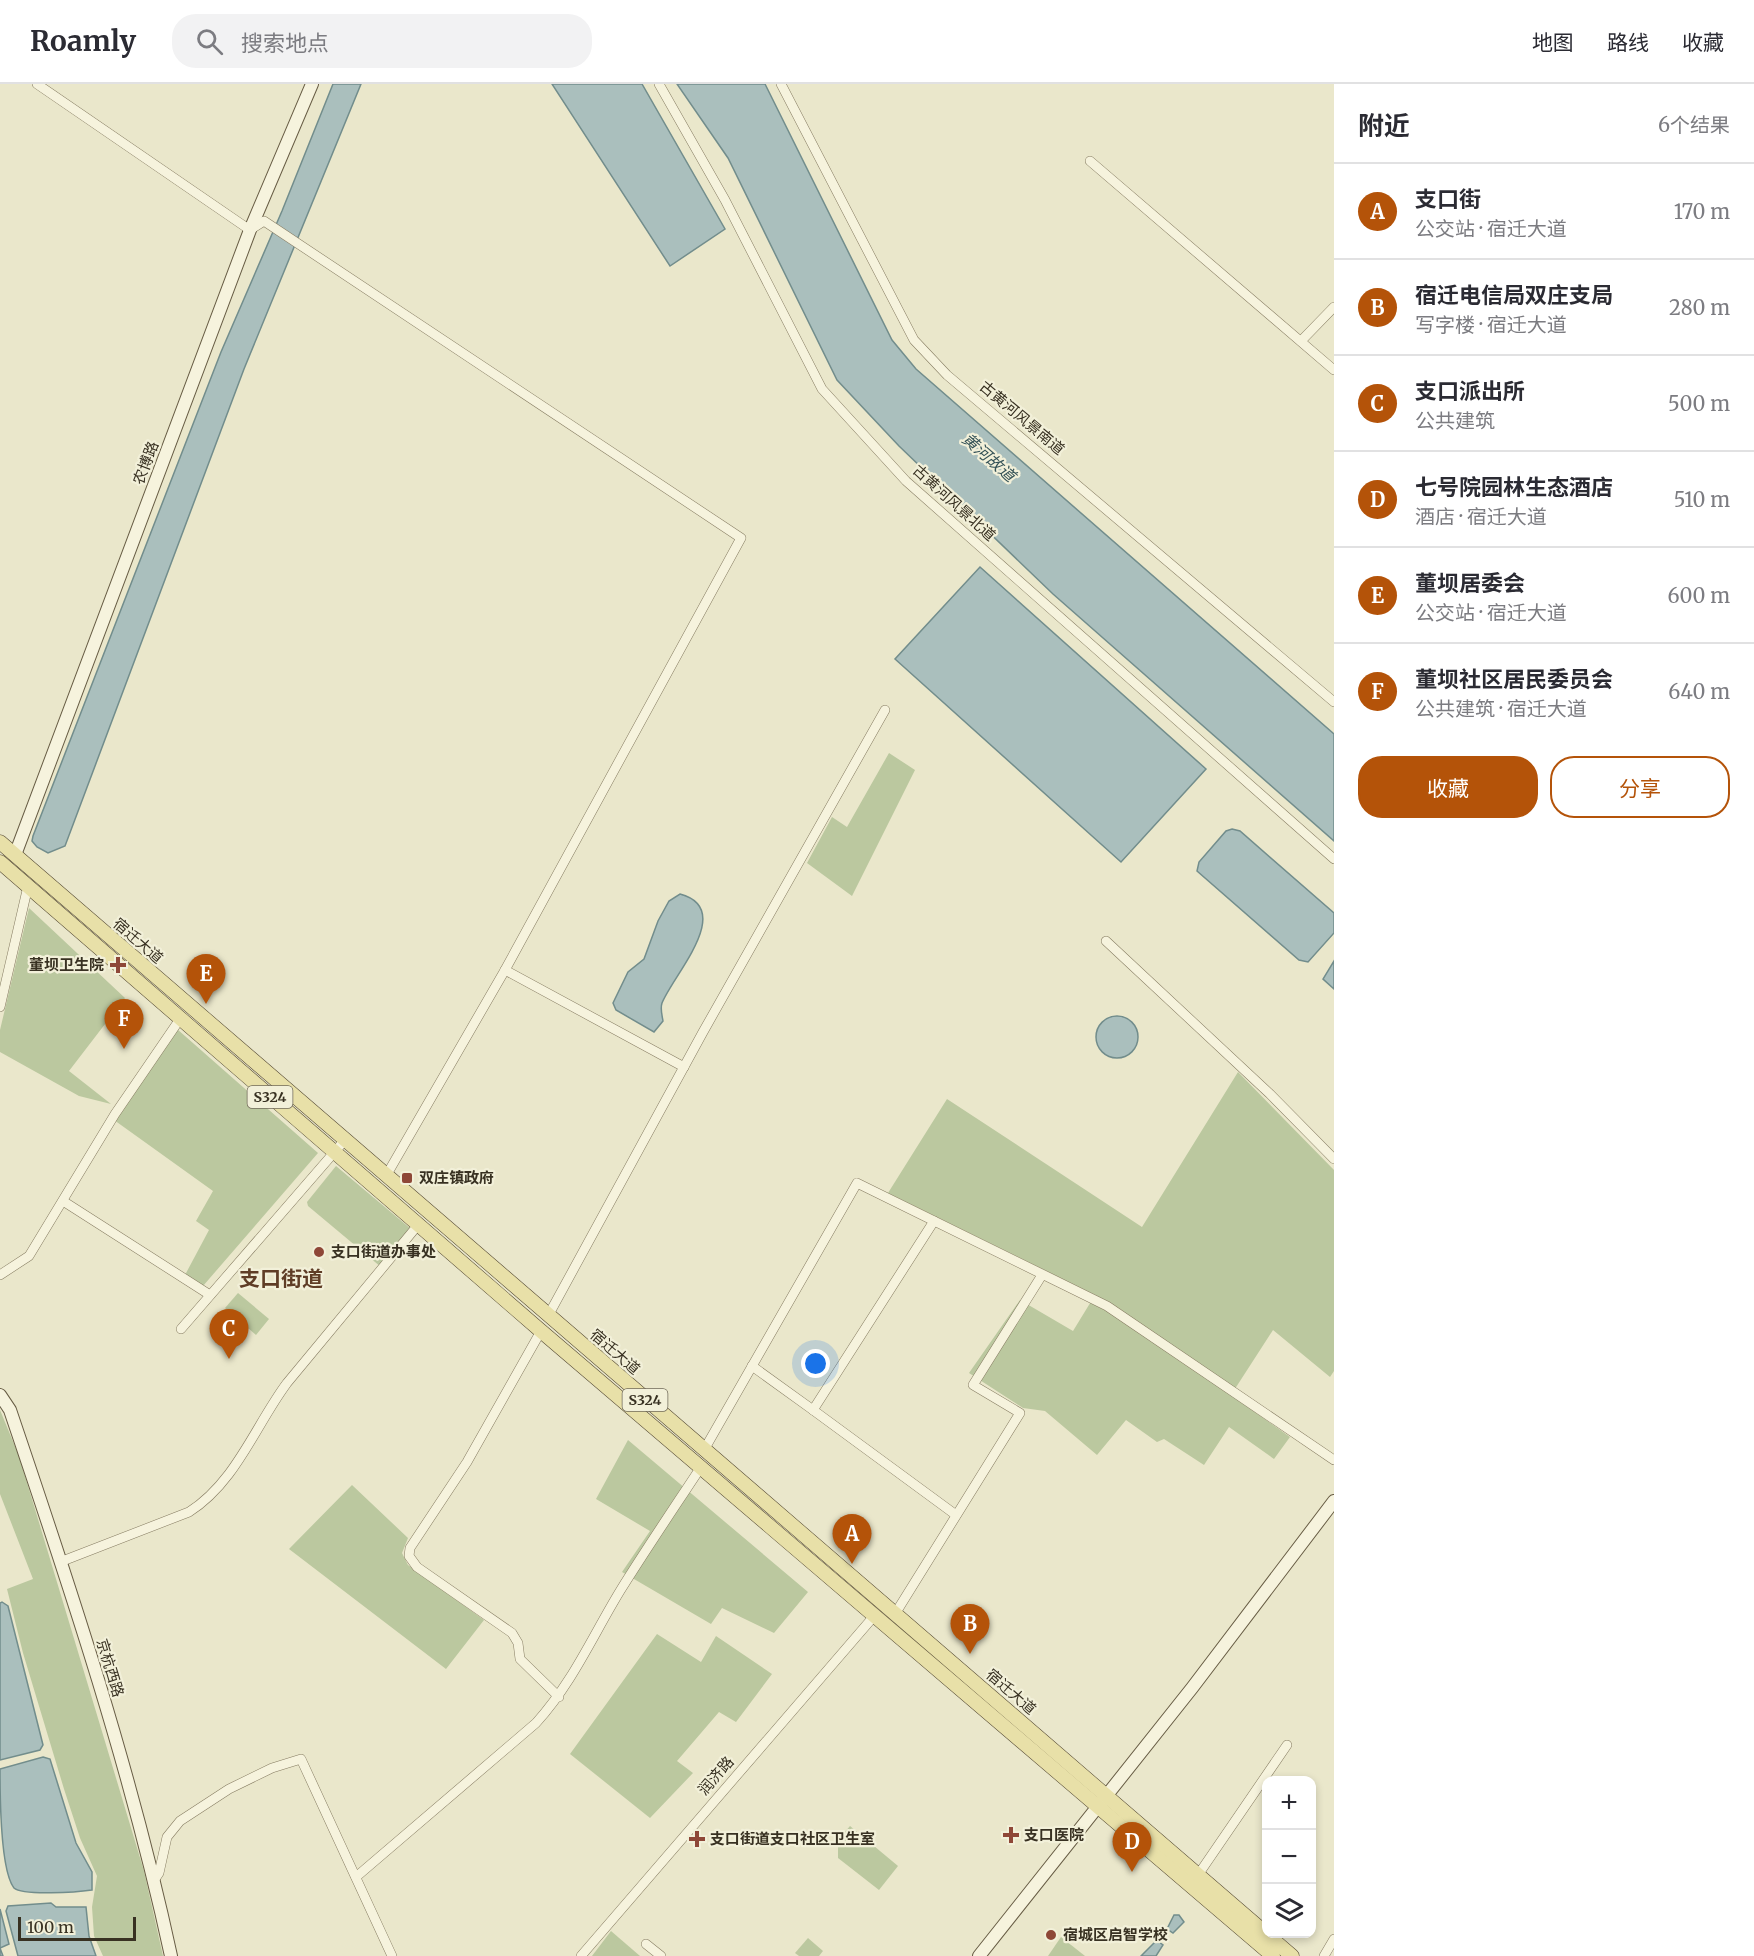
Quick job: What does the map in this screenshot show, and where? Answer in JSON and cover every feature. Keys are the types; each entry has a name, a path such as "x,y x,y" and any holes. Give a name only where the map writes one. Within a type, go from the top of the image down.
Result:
{"main road":[{"name":"宿迁大道","path":"0,842 895,1614 1273,1956"},
{"name":"宿迁大道","path":"0,862 540,1331 875,1615 1103,1801 1198,1875 1292,1956"}],"street":[{"path":"37,84 250,230 264,221 741,538 505,970 386,1176"},
{"name":"农博路","path":"15,855 250,230 312,84"},
{"name":"古黄河风景北道","path":"658,84 724,200 822,389 906,481 1334,859"},
{"name":"古黄河风景南道","path":"781,84 914,340 947,375 1334,702"},
{"path":"1090,162 1334,370"},
{"path":"1301,341 1334,307"},
{"path":"548,1316 684,1066 885,710"},
{"path":"0,1007 28,886"},
{"path":"1106,941 1270,1094 1334,1159"},
{"path":"505,970 684,1066"},
{"path":"0,1275 29,1256 115,1114 180,1019"},
{"path":"181,1329 344,1141"},
{"path":"704,1450 857,1184 1107,1306 1334,1460"},
{"path":"63,1201 210,1295"},
{"path":"813,1410 934,1221"},
{"path":"60,1562 189,1512 201,1505 260,1430 266,1411 287,1383 418,1225"},
{"path":"895,1614 1020,1413 973,1385 1042,1275"},
{"path":"540,1331 467,1462 410,1548 408,1556 417,1567 512,1634 518,1643 520,1659 559,1697"},
{"path":"752,1366 956,1515"},
{"name":"京杭西路","path":"0,1395 10,1410 87,1642 155,1879 171,1956"},
{"path":"356,1877 536,1723 559,1697 620,1591 701,1467"},
{"path":"979,1956 1103,1801 1334,1501"},
{"name":"润济路","path":"581,1956 875,1615"},
{"path":"1198,1875 1287,1745"},
{"path":"155,1879 159,1873 167,1837 180,1821 229,1789 272,1768 301,1759 392,1956"},
{"path":"1324,1956 1334,1938"},
{"path":"646,1944 661,1956"}],"green space":[{"path":"889,753 915,770 852,896 807,863 832,817 847,827"},
{"path":"29,908 125,998 69,1071 111,1104 79,1096 0,1052 0,1030"},
{"path":"177,1029 318,1153 203,1286 185,1275 209,1230 196,1221 213,1191 114,1120"},
{"path":"1238,1072 1334,1170 1334,1371 1330,1377 1273,1330 1231,1395 1290,1437 1274,1459 1229,1427 1204,1465 1164,1439 1157,1442 1126,1420 1097,1455 1045,1411 1023,1408 969,1373 1020,1300 1073,1331 1095,1295 888,1193 947,1099 1142,1227"},
{"path":"336,1166 411,1229 381,1267 308,1206 307,1202"},
{"path":"238,1293 269,1319 256,1335 225,1308"},
{"path":"0,1410 19,1456 144,1871 163,1956 103,1956 94,1936 92,1907 97,1876 80,1838 64,1789 23,1653 7,1589 33,1579 0,1494"},
{"path":"628,1440 808,1592 774,1633 722,1608 711,1624 622,1572 650,1531 596,1499"},
{"path":"352,1485 408,1538 402,1553 408,1565 484,1620 446,1669 289,1549"},
{"path":"657,1634 701,1662 716,1636 772,1674 736,1722 719,1712 677,1761 693,1773 650,1818 570,1754"},
{"path":"850,1826 898,1866 879,1890 838,1858 838,1840"},
{"path":"611,1931 640,1956 592,1956"},
{"path":"1061,1937 1085,1956 1048,1956"},
{"path":"808,1938 823,1951 819,1956 799,1956 795,1953"}],"water":[{"path":"333,84 361,84 244,369 65,846 48,853 37,847 32,841 33,836 221,352 282,211"},
{"path":"552,84 642,84 725,229 670,266"},
{"name":"黄河故道","path":"677,84 765,84 892,340 916,369 1334,734 1334,841 1053,594 899,446 837,380 728,158"},
{"path":"980,567 1206,769 1121,862 895,659"},
{"path":"1232,829 1240,831 1334,913 1334,933 1308,962 1299,960 1197,871 1199,862 1226,831"},
{"path":"680,894 696,902 702,913 702,928 696,944 662,1003 663,1021 654,1032 616,1010 613,1003 628,972 644,959 658,921 669,901"},
{"path":"1334,961 1334,989 1323,979"},
{"path":"1117,1016 1125,1017 1132,1022 1137,1029 1137,1045 1132,1052 1125,1057 1117,1058 1109,1057 1102,1052 1097,1045 1096,1037 1097,1029 1102,1022 1109,1017"},
{"path":"0,1603 8,1606 43,1745 40,1750 0,1760"},
{"path":"43,1757 50,1759 76,1843 92,1872 92,1890 28,1892 14,1888 9,1879 3,1849 0,1769"},
{"path":"51,1903 56,1907 86,1907 89,1936 96,1956 18,1956 6,1911 8,1906"},
{"path":"0,1909 9,1944 0,1948"},
{"path":"1174,1915 1179,1915 1184,1922 1173,1933 1167,1929"},
{"path":"1155,1942 1163,1945 1156,1956 1141,1956"}],"place":[{"name":"董坝卫生院","path":"118,965"},
{"name":"董坝居委会","path":"206,1004"},
{"name":"董坝社区居民委员会","path":"124,1049"},
{"name":"双庄镇政府","path":"407,1178"},
{"name":"支口街道办事处","path":"319,1252"},
{"name":"支口派出所","path":"229,1359"},
{"name":"支口街","path":"852,1564"},
{"name":"宿迁电信局双庄支局","path":"970,1654"},
{"name":"支口医院","path":"1011,1835"},
{"name":"支口街道支口社区卫生室","path":"697,1839"},
{"name":"七号院园林生态酒店","path":"1132,1872"},
{"name":"宿城区启智学校","path":"1051,1935"}],"district":[{"name":"支口街道","path":"281,1279"}]}
